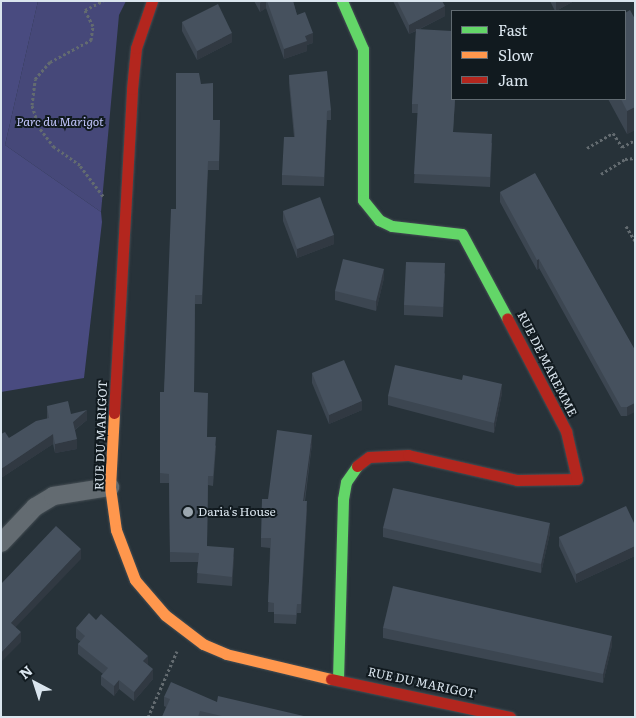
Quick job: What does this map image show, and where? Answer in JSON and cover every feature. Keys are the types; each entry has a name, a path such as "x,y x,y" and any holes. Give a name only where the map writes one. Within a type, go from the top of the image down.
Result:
{"street":[{"name":"RUE DU MARIGOT","path":"152,1 145,14 136,48 110,487 116,530 132,573 150,599 185,633 226,654 510,717"},
{"name":"RUE DE MAREMME","path":"338,679 342,499 346,482 357,465 369,457 408,455 517,480 538,482 577,479 566,431 462,234 392,226 379,220 363,200 365,76 363,49 342,1"},
{"path":"1,543 35,508 53,496 110,487"}],"path":[{"path":"103,1 85,10 93,26 91,40 50,62 35,79 32,105 39,127 54,147 90,175 108,206 126,211"},
{"path":"587,148 614,133 622,147 635,140"},
{"path":"601,174 625,159 635,158"},
{"path":"626,226 635,240"},
{"path":"148,717 185,633"}],"green space":[{"name":"Parc du Marigot","path":"38,1 126,1 119,15 101,212 5,145"}],"shaded area":[{"path":"1,1 38,1 5,145 101,212 102,222 84,378 1,392"}],"building":[{"path":"267,1 293,1 297,15 305,12 313,33 305,36 307,41 284,49"},
{"path":"397,1 442,1 445,6 409,25"},
{"path":"218,4 232,33 197,51 182,22"},
{"path":"630,10 635,19 635,107 627,111 622,100 626,100 626,12"},
{"path":"416,29 451,31 451,100 455,100 453,132 492,134 490,177 414,174 418,104 412,104"},
{"path":"327,71 331,110 327,111 324,177 282,175 284,137 295,137 289,75"},
{"path":"176,73 199,73 201,84 213,83 213,120 220,120 219,161 208,161 202,295 195,295 194,392 208,393 207,437 216,437 213,476 208,476 207,546 234,548 232,577 197,573 199,553 170,552 169,474 160,473 160,392 164,392 171,209 176,209"},
{"path":"535,173 635,350 635,403 627,407 621,407 500,192"},
{"path":"320,197 334,235 297,249 283,211"},
{"path":"343,259 384,269 376,301 335,291"},
{"path":"406,262 445,263 443,307 404,305"},
{"path":"344,360 362,401 329,415 312,373"},
{"path":"395,365 462,380 463,375 502,384 494,423 388,396"},
{"path":"68,401 71,414 87,410 73,422 77,439 55,444 53,434 1,469 1,434 5,432 9,438 36,421 49,418 47,406"},
{"path":"277,430 312,435 303,501 307,501 301,604 297,604 296,615 274,614 274,603 268,602 271,538 261,538 262,499 268,499"},
{"path":"393,488 550,523 541,564 383,528"},
{"path":"626,506 635,525 635,546 576,574 559,537"},
{"path":"56,526 81,549 11,623 21,632 1,653 1,584"},
{"path":"393,586 612,636 603,674 383,628"},
{"path":"89,613 96,620 101,614 148,656 143,661 153,669 134,692 119,680 114,686 101,676 108,668 78,644 85,636 76,628"},
{"path":"635,643 635,688 634,688"},
{"path":"171,682 217,702 218,696 308,717 226,717 200,711 198,717 162,717 170,699 164,697"}],"traffic: fast":[{"path":"342,1 363,49 363,200 379,220 392,226 462,234 507,318"},
{"path":"338,679 343,499 346,482 357,466"}],"traffic: slow":[{"path":"114,413 110,487 116,530 135,580 165,615 203,644 226,654 331,679"}],"traffic: jam":[{"path":"114,413 132,89 136,48 152,1"},
{"path":"357,466 369,457 408,455 517,480 577,479 566,431 507,318"},
{"path":"331,679 510,717"}],"place":[{"name":"Daria's House","path":"188,512"}]}
